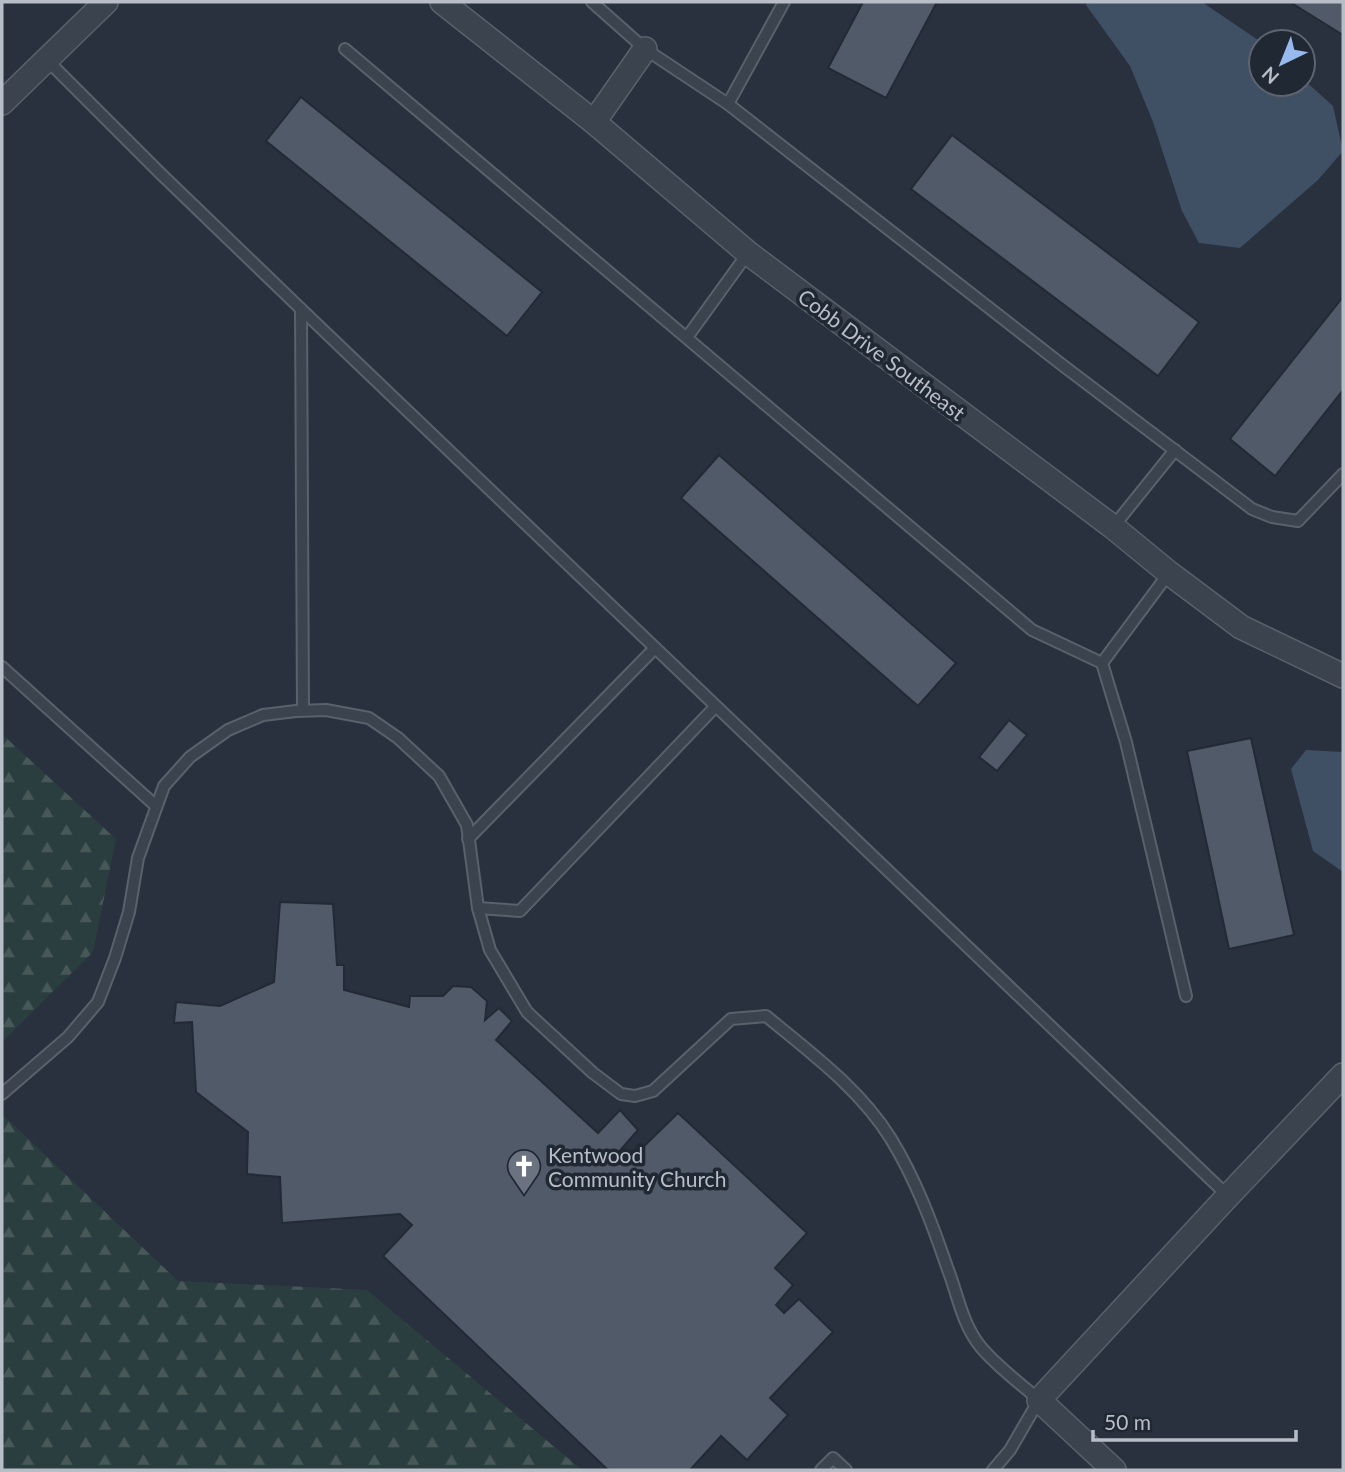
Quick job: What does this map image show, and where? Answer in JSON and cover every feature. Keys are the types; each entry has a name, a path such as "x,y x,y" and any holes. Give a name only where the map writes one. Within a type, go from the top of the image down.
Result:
{"street":[{"path":"2,103 106,2"},
{"name":"Cobb Drive Southeast","path":"442,2 594,122 748,253 1113,527 1241,627 1343,676"},
{"path":"594,122 645,49"},
{"path":"1114,1470 1039,1400 1343,1075"}],"lane":[{"path":"593,2 645,49 728,104 1252,509 1272,517 1298,521 1343,474"},
{"path":"728,104 785,2"},
{"path":"345,49 688,336 788,426 1032,630 1102,663 1126,742 1186,996"},
{"path":"46,59 715,708 1228,1195"},
{"path":"688,336 748,253"},
{"path":"301,309 303,710"},
{"path":"1113,527 1175,450"},
{"path":"1102,663 1169,573"},
{"path":"468,839 655,648"},
{"path":"2,667 156,806"},
{"path":"478,908 520,911 715,708"},
{"path":"2,1094 68,1038 98,1002 116,958 130,912 138,858 156,806 164,786 190,757 228,730 263,715 327,709 369,719 398,738 439,776 467,825 478,908 490,950 527,1012 593,1073 621,1094 635,1096 653,1091 731,1019 766,1016 815,1056 873,1112 914,1180 960,1307 979,1345 1039,1400 1010,1450 993,1470"},
{"path":"821,1470 832,1458 846,1470"}],"green space":[{"path":"2,734 116,839 93,952 2,1042"},
{"path":"2,1114 178,1281 367,1290 582,1470 2,1470"}],"water":[{"path":"1087,2 1202,2 1247,33 1247,98 1317,98 1317,92 1333,106 1343,151 1318,180 1240,248 1199,243 1182,211 1153,122 1130,66 1086,5"},
{"path":"1306,750 1343,752 1343,872 1313,851 1291,769"}],"building":[{"path":"863,2 937,2 886,98 828,68"},
{"path":"1290,2 1343,2 1343,35"},
{"path":"301,97 542,292 507,336 266,141"},
{"path":"952,135 1199,322 1158,376 911,189"},
{"path":"1343,297 1343,390 1275,476 1230,439"},
{"path":"719,455 956,663 918,706 681,498"},
{"path":"1009,720 1027,735 997,771 979,757"},
{"path":"1251,738 1294,935 1229,949 1187,751"},
{"name":"Kentwood Community Church","path":"280,902 333,904 337,965 344,965 344,990 409,1007 410,996 443,996 453,986 471,987 487,1001 485,1020 499,1008 512,1021 496,1040 598,1133 620,1110 638,1130 616,1155 626,1164 678,1113 807,1233 775,1268 793,1285 776,1305 784,1313 799,1299 833,1332 770,1398 788,1415 747,1460 721,1436 690,1470 608,1470 383,1256 412,1225 400,1214 282,1223 280,1177 247,1174 248,1132 196,1092 192,1022 174,1023 176,1002 220,1006 274,982"}],"place":[{"name":"Kentwood Community Church","path":"524,1196"}]}
